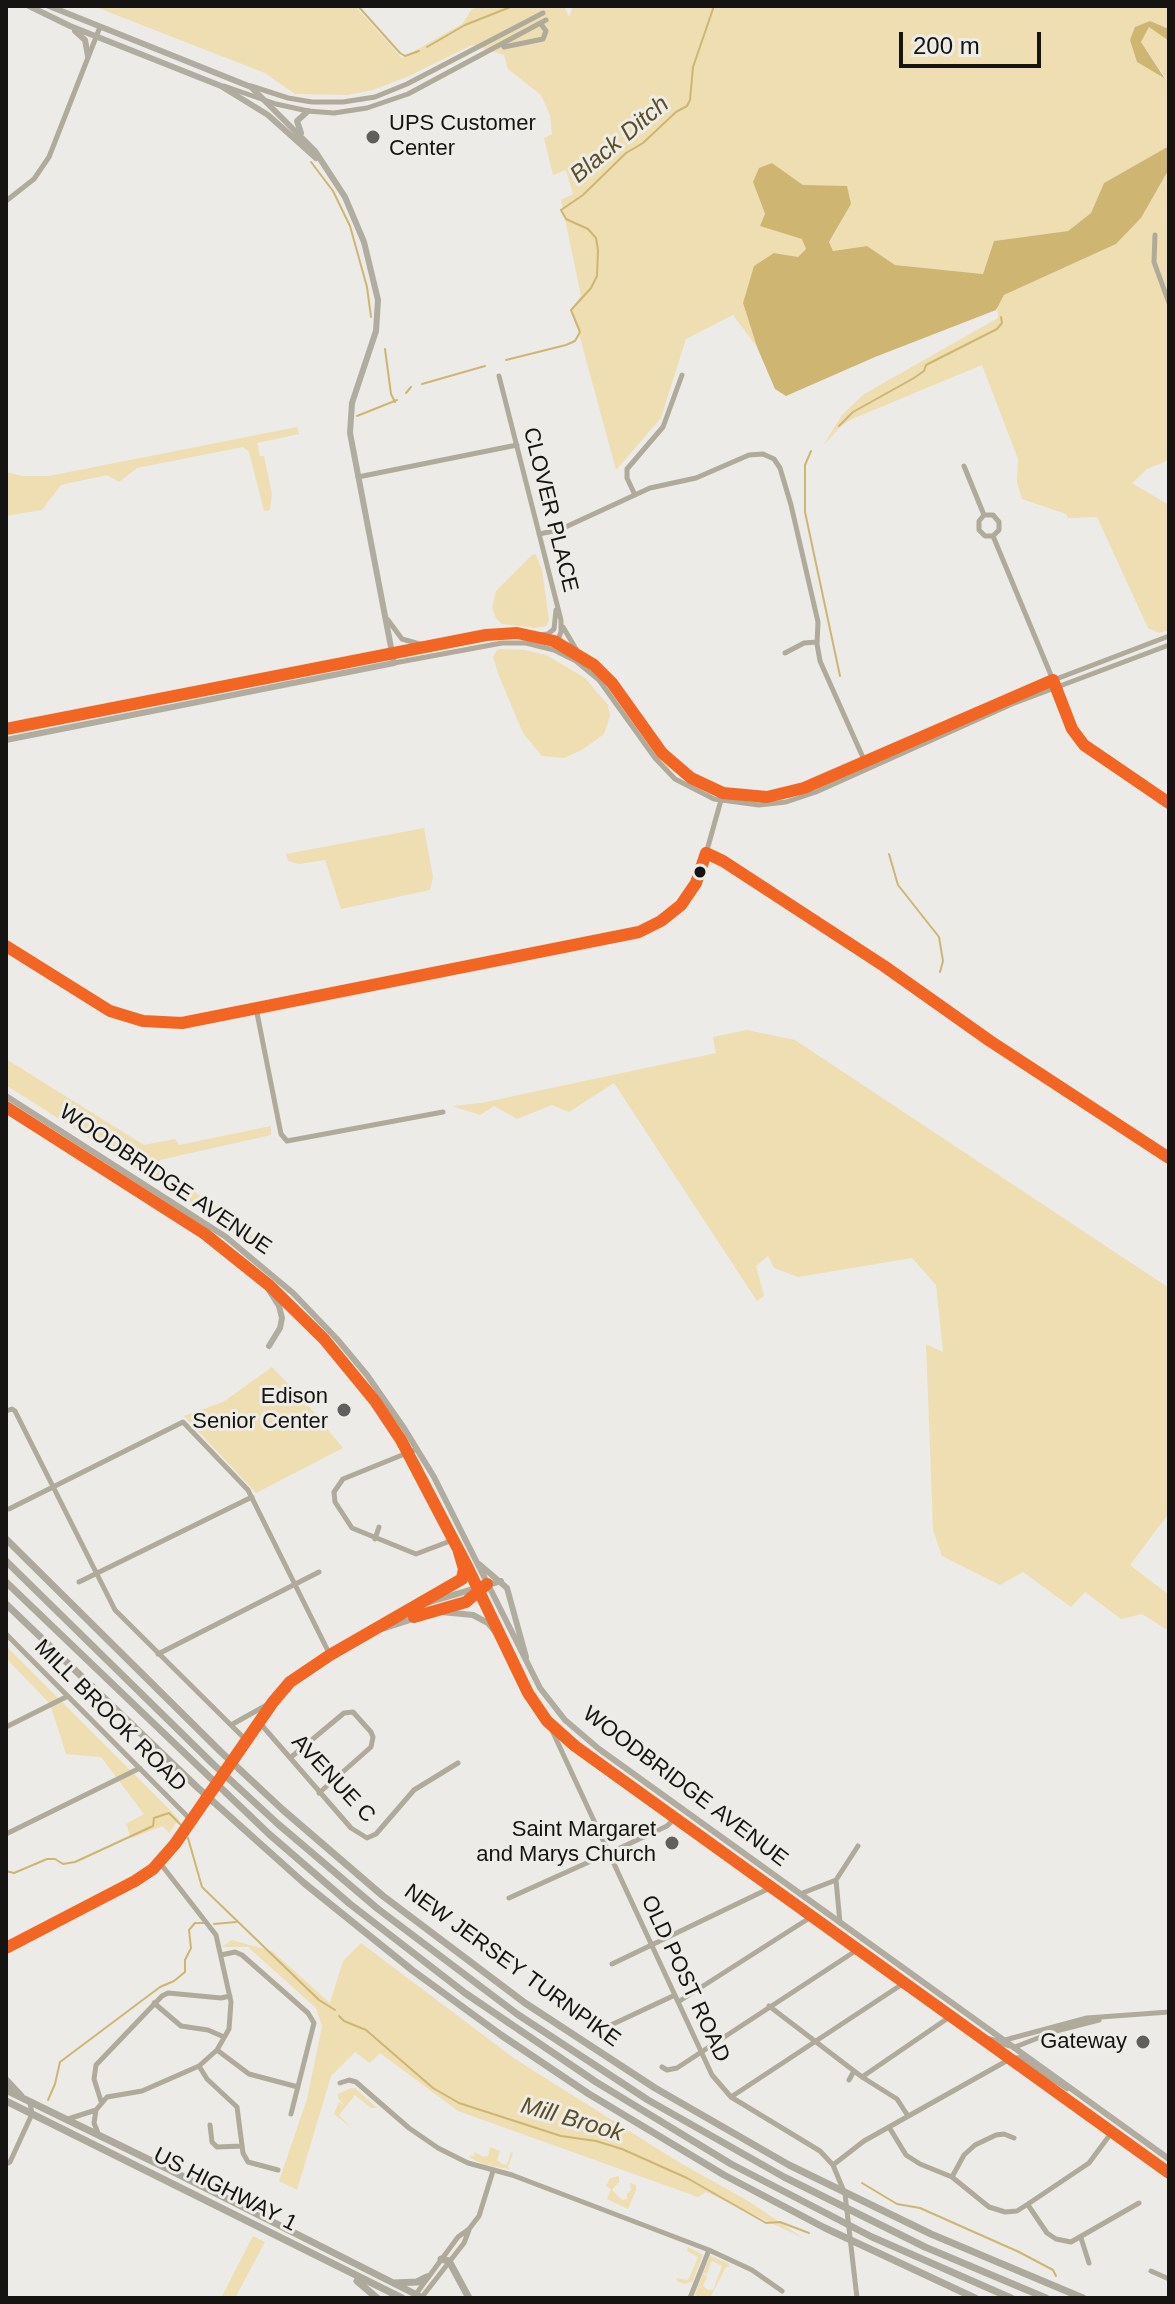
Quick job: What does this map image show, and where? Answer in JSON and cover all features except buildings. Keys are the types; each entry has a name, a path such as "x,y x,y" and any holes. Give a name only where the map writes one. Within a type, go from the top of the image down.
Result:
{"highway":[{"name":"NEW JERSEY TURNPIKE","path":"6,1539 242,1773 383,1896 557,2025 703,2117 789,2165 979,2256 1083,2298"},
{"name":"NEW JERSEY TURNPIKE","path":"6,1561 234,1784 354,1890 517,2014 603,2072 784,2177 878,2225 1046,2298"},
{"name":"NEW JERSEY TURNPIKE","path":"6,1582 226,1795 350,1904 541,2046 685,2137 848,2225 1011,2298"},
{"path":"6,1604 218,1806 346,1918 456,2003 545,2065 679,2149 815,2224 975,2298"},
{"path":"6,2080 28,2102"},
{"path":"6,2090 419,2297"},
{"name":"US HIGHWAY 1","path":"6,2101 402,2298"},
{"path":"445,2260 469,2298"},
{"path":"328,2263 367,2287 377,2298"},
{"path":"390,2283 404,2284 427,2277"}],"main road":[{"path":"29,6 83,38 88,56"},
{"path":"6,740 394,663 350,439 354,399 375,337 378,300 359,227 334,179 322,159 302,137 247,84 49,6"},
{"path":"61,23 197,75 268,115 301,143 334,179"},
{"path":"302,137 297,121 308,111"},
{"path":"6,729 392,653"},
{"name":"WOODBRIDGE AVENUE","path":"6,1096 226,1237 293,1293 345,1349 367,1375 417,1449 530,1670 549,1702 565,1720 599,1749 1169,2159"},
{"name":"WOODBRIDGE AVENUE","path":"6,1107 205,1234 263,1280 319,1334 375,1401 408,1454 533,1701 547,1721 575,1746 770,1888 1169,2173"},
{"path":"263,1280 279,1306 282,1318 269,1346"},
{"path":"6,1948 135,1881 160,1863 273,1702 300,1674 462,1579 462,1558"},
{"path":"474,1558 507,1588 530,1670"},
{"path":"368,1634 466,1602 487,1584 501,1581"},
{"path":"419,1605 479,1589"},
{"path":"429,1613 473,1615 488,1623 503,1641"},
{"path":"672,1801 675,1818"},
{"path":"978,2034 1015,2047"},
{"path":"1010,2059 1021,2058 1080,2095"}],"street":[{"path":"247,84 304,101 336,103 367,99 407,84 522,25 543,19"},
{"path":"522,25 543,19"},
{"path":"492,51 543,39 546,31 543,19"},
{"path":"197,75 269,102 308,111 340,113 380,105 408,94 492,51 543,19"},
{"path":"6,201 27,187 44,166 100,27"},
{"path":"1155,235 1154,262 1169,303"},
{"path":"635,495 627,469 663,427 682,375"},
{"name":"CLOVER PLACE","path":"499,376 560,617 562,629 554,650"},
{"path":"358,477 517,445"},
{"path":"539,534 559,530 635,495 671,482 696,478 751,454 768,455 777,462 790,501 818,622 817,642 823,670 868,769"},
{"path":"964,466 984,515"},
{"path":"984,515 994,516 999,522 999,530 993,536 985,536 979,530 979,521 984,515"},
{"path":"993,536 1053,680"},
{"path":"392,653 500,633 548,634 554,629 556,617 554,593"},
{"path":"384,610 400,638 413,644 432,645"},
{"path":"560,617 571,643 612,683 671,763 694,780 723,793 763,797 784,795 1053,680 1169,636"},
{"path":"534,635 582,655"},
{"path":"785,653 804,643 817,642"},
{"path":"394,663 502,643 524,643 554,650 576,661 602,683 669,774 692,790 721,801 755,805 786,802 808,795 1018,702 1169,645"},
{"path":"6,946 102,1007 134,1020 173,1024 647,929 675,911 692,890 701,870 723,793"},
{"path":"256,1008 281,1136 285,1140 292,1142 443,1112"},
{"path":"6,1411 15,1411 115,1610 247,1741"},
{"path":"9,1509 183,1422 252,1497 330,1655"},
{"path":"417,1449 343,1479 334,1492 335,1502 346,1522 357,1532 416,1554 453,1540"},
{"path":"79,1582 252,1497"},
{"path":"375,1539 379,1527"},
{"path":"158,1654 319,1572"},
{"name":"MILL BROOK ROAD","path":"6,1634 192,1821"},
{"path":"6,1727 68,1696"},
{"path":"231,1725 273,1702"},
{"path":"290,1758 347,1712 353,1712 371,1732 371,1747 319,1793"},
{"name":"OLD POST ROAD","path":"547,1721 719,2086 731,2097 820,2151 840,2177 845,2194 857,2298"},
{"name":"AVENUE C","path":"259,1722 357,1834 367,1838 376,1834 414,1790 458,1763"},
{"path":"6,1834 140,1768"},
{"path":"509,1898 667,1826 675,1818"},
{"path":"601,1839 608,1847 620,1848"},
{"path":"799,1894 836,1880 858,1846"},
{"path":"101,2137 94,2123 101,2101 118,2094 142,2091 199,2066 217,2050 230,2022 230,1996 213,1928 160,1863"},
{"path":"836,1880 840,1924"},
{"path":"612,1964 770,1888"},
{"path":"611,2025 676,1999 811,1917"},
{"path":"662,2067 667,2070 677,2068 857,1950"},
{"path":"221,1955 235,1952 242,1955 308,2013 314,2023 291,2114"},
{"path":"731,2097 904,1983"},
{"path":"101,2101 94,2079 96,2065 154,2003 168,1993 221,1998 230,1996"},
{"path":"154,2003 181,2026 208,2030 224,2037"},
{"path":"768,2006 862,2077 897,2099 908,2116"},
{"path":"1005,2040 1087,2018 1169,2012"},
{"path":"862,2077 951,2016"},
{"path":"1015,2047 1056,2031 1108,2018"},
{"path":"217,2050 252,2075 298,2087"},
{"path":"833,2165 864,2141 1010,2059"},
{"path":"199,2066 207,2079 237,2107 242,2146 248,2162 278,2170"},
{"path":"849,2080 854,2071"},
{"path":"340,2083 349,2080 356,2082 409,2128 438,2148 468,2163 512,2175 709,2250 752,2270 782,2291"},
{"path":"6,2164 10,2162 32,2114 28,2102"},
{"path":"66,2120 96,2110"},
{"path":"210,2125 212,2142 217,2147 242,2146"},
{"path":"889,2127 906,2155 952,2177 997,2210 1017,2211 1089,2163 1112,2132"},
{"path":"952,2177 964,2155 975,2145 996,2135 1014,2138"},
{"path":"419,2297 427,2277 464,2243 469,2229 479,2216 493,2171"},
{"path":"1028,2205 1047,2233 1063,2242 1081,2238 1139,2203"},
{"path":"1081,2238 1089,2263"},
{"path":"690,2298 709,2250"},
{"path":"419,2297 445,2260"},
{"path":"1151,2271 1169,2279"}],"shaded area":[{"path":"93,6 355,6 402,58 462,24 472,9 482,6 564,6 569,17 573,6 1169,6 1169,29 1150,21 1135,27 1137,62 1164,78 1169,85 1169,146 1104,183 1091,213 1068,231 994,241 984,274 895,265 867,246 833,251 829,243 851,204 803,185 772,163 753,182 765,215 803,239 806,249 798,257 774,253 743,303 757,347 733,315 686,339 661,418 616,470 572,308 581,296 561,200 573,194 566,170 553,175 544,138 552,134 550,115 541,95 508,69 504,55 472,45 373,90 347,95 295,94 265,73"},
{"path":"1150,21 1169,29 1169,41 1149,27 1141,42 1169,85 1164,78 1137,62 1130,40 1135,27"},
{"path":"1149,26 1169,41 1169,83 1141,42"},
{"path":"1169,146 1169,169 1141,218 1116,244 1004,295 996,310 786,396 775,389 743,303 754,266 774,253 798,257 806,249 802,239 760,226 765,214 753,182 759,168 772,163 803,185 847,186 851,204 829,242 833,251 867,246 895,265 983,274 994,241 1068,231 1091,213 1104,183"},
{"path":"1169,169 1169,460 1147,469 1132,483 1169,505 1169,630 1159,633 1148,628 1097,517 1068,518 1066,514 1022,499 1017,482 1018,459 982,365 852,419 823,446 842,415 864,394 998,318 997,304 1004,295 1116,244 1141,218"},
{"path":"297,427 299,434 257,443 260,456 264,456 272,494 270,510 264,511 249,452 243,447 137,468 119,482 107,475 61,485 42,510 6,516 6,472 23,476 49,476"},
{"path":"533,554 542,570 549,620 546,626 535,628 502,624 492,608 496,591"},
{"path":"501,649 546,655 585,678 608,705 610,716 604,734 582,750 564,758 542,756 523,733 499,676 493,657"},
{"path":"424,828 433,877 430,890 341,909 325,860 299,864 288,861 286,854"},
{"path":"747,1030 795,1040 1169,1288 1169,1513 1130,1565 1169,1595 1169,1631 1142,1614 1121,1619 1085,1592 1071,1607 1023,1572 1000,1585 942,1556 933,1530 926,1344 943,1352 936,1285 912,1258 798,1277 774,1268 768,1256 756,1266 764,1296 757,1301 614,1083 569,1112 552,1105 517,1119 494,1106 480,1115 452,1106 481,1103 716,1053 713,1037"},
{"path":"6,1059 144,1145 175,1139 179,1145 271,1126 271,1135 160,1160 157,1166 224,1212 267,1248 251,1242 6,1085"},
{"path":"272,1367 343,1448 256,1493 184,1416 223,1402"},
{"path":"6,1646 179,1819 169,1833 163,1826 131,1838 126,1824 144,1814 101,1757 66,1754 50,1704 6,1658"},
{"path":"232,1940 272,1951 330,2003 343,1961 361,1943 515,2059 677,2161 750,2202 803,2238 706,2192 698,2197 458,2111 380,2053 370,2063 355,2052 331,2076 297,2190 279,2181 307,2099 322,2026 316,2008 248,1947 222,1947"},
{"path":"355,2088 377,2108 371,2108 355,2095 339,2115 354,2130 334,2114 339,2102 344,2105 338,2094"},
{"path":"490,2147 500,2151 497,2160 504,2165 513,2153 510,2169 490,2166 491,2163 488,2166 470,2158 475,2152 483,2157 488,2156"},
{"path":"619,2176 619,2182 612,2190 622,2200 627,2199 630,2183 636,2185 628,2209 607,2199 611,2189 606,2186 610,2178"},
{"path":"253,2236 265,2242 235,2298 221,2298"},
{"path":"688,2247 703,2255 693,2281 685,2284 676,2278 688,2280 698,2257 687,2251"},
{"path":"710,2256 728,2263 730,2267 726,2267 710,2298 702,2298 695,2295 703,2274 707,2276 703,2286 713,2290 722,2266 712,2261 707,2274 703,2273"}],"waterway":[{"path":"358,6 400,53 405,56 419,51"},
{"path":"427,47 465,25 513,6"},
{"name":"Black Ditch","path":"506,360 575,341 580,332 571,310 591,288 597,276 598,250 596,238 588,229 566,219 561,210 583,195 626,153 643,143 676,112 687,106 693,67 714,6"},
{"path":"311,162 333,191 350,226 367,287 371,317"},
{"path":"839,426 853,412 924,371 926,365 997,329 1002,323 1001,317"},
{"path":"385,349 391,394 395,402"},
{"name":"Black Ditch","path":"422,384 485,366"},
{"name":"Black Ditch","path":"406,393 411,387"},
{"name":"Black Ditch","path":"357,416 397,400"},
{"path":"811,451 805,465 805,512 840,676"},
{"path":"889,854 898,885 939,937 943,961 940,972"},
{"name":"Mill Brook","path":"6,1871 14,1873 47,1859 63,1864 75,1862 153,1826 154,1818 169,1813 181,1825"},
{"name":"Mill Brook","path":"188,1838 202,1887 319,2000 335,2010"},
{"path":"214,1924 236,1922"},
{"path":"48,2100 60,2062 160,1987 185,1972 185,1960 191,1948 189,1930 195,1923 203,1923"},
{"name":"Mill Brook","path":"339,2016 366,2030 433,2088 459,2103 561,2136 596,2141 622,2149 687,2178 766,2223 780,2222 809,2233"},
{"name":"Mill Brook","path":"862,2183 897,2204 920,2208 1019,2252 1053,2270 1056,2276"}],"transit line":[{"path":"6,729 486,635 517,633 554,641 594,665 612,683 662,753 691,778 723,793 767,797 804,788 1053,680"},
{"path":"1053,680 1072,729 1084,745 1169,803"},
{"path":"706,853 884,966 990,1041 1169,1158"},
{"path":"6,946 110,1011 143,1021 182,1023 639,932 661,921 681,905 696,883 706,853"},
{"path":"6,1107 205,1234 270,1286 324,1339 375,1401 401,1440 467,1566 528,1693 547,1721 575,1746 1169,2173"},
{"path":"6,1948 153,1869 175,1844 290,1682 330,1655 462,1579 464,1569 459,1552"},
{"path":"414,1617 466,1602 487,1584"}],"place":[{"name":"UPS Customer Center","path":"373,137"},
{"name":"Edison Senior Center","path":"344,1410"},
{"name":"Saint Margaret and Marys Church","path":"672,1843"},
{"name":"Gateway","path":"1143,2042"}]}
